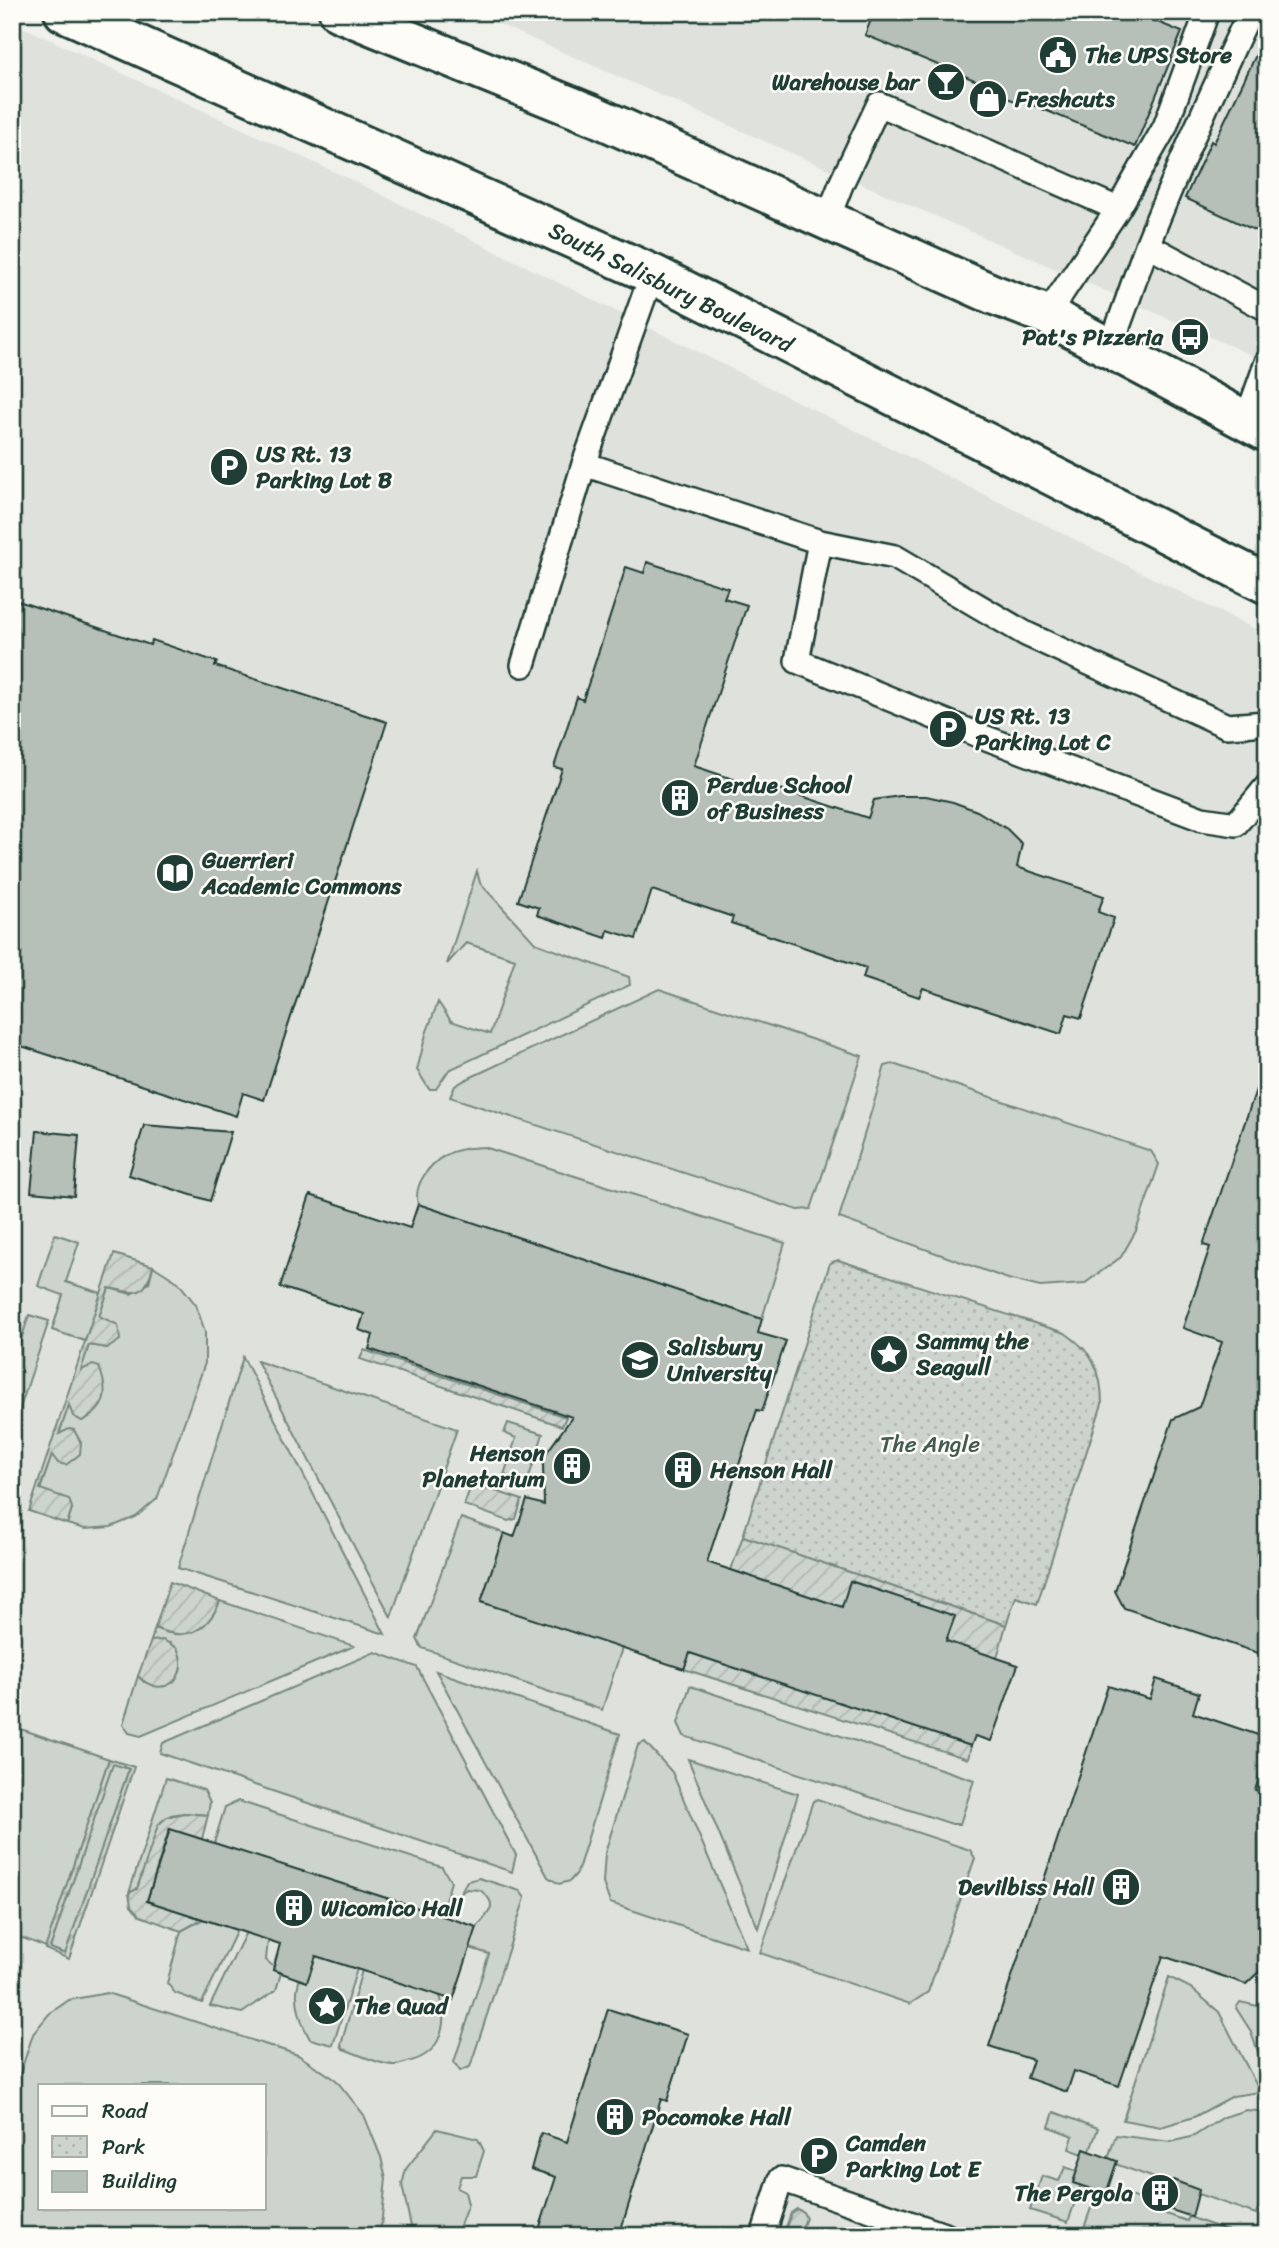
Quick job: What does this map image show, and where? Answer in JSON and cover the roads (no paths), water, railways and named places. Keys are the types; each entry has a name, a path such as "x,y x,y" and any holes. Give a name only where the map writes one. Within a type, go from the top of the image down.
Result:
{"main road":[{"name":"South Salisbury Boulevard","path":"64,12 652,274 1267,584"},
{"path":"339,12 396,22 583,111 992,294 1046,315 1256,427"}],"lane":[{"path":"1046,315 1118,209 1165,127 1207,12"},
{"path":"1109,349 1125,312 1147,245 1205,107 1250,12"},
{"path":"827,220 879,104 1118,209"},
{"path":"1147,245 1267,309"},
{"path":"523,665 584,464 652,274"},
{"path":"1256,427 1267,362"},
{"path":"584,464 820,542 895,557 1026,634 1227,726 1267,723"},
{"path":"820,542 797,660 981,736 1202,819 1236,824 1267,786"},
{"path":"763,2236 781,2179 947,2236"}],"place":[{"name":"The UPS Store","path":"1058,55"},
{"name":"Warehouse bar","path":"946,82"},
{"name":"Freshcuts","path":"988,99"},
{"name":"Pat's Pizzeria","path":"1190,337"},
{"name":"US Rt. 13 Parking Lot B","path":"229,467"},
{"name":"US Rt. 13 Parking Lot C","path":"948,729"},
{"name":"Perdue School of Business","path":"680,798"},
{"name":"Guerrieri Academic Commons","path":"175,873"},
{"name":"Sammy the Seagull","path":"889,1354"},
{"name":"Salisbury University","path":"640,1360"},
{"name":"Henson Planetarium","path":"572,1466"},
{"name":"Henson Hall","path":"683,1470"},
{"name":"Devilbiss Hall","path":"1121,1887"},
{"name":"Wicomico Hall","path":"294,1908"},
{"name":"The Quad","path":"327,2006"},
{"name":"Pocomoke Hall","path":"615,2117"},
{"name":"Camden Parking Lot E","path":"819,2156"},
{"name":"The Pergola","path":"1160,2193"}],"park label":[{"name":"The Angle","path":"930,1444"}]}
